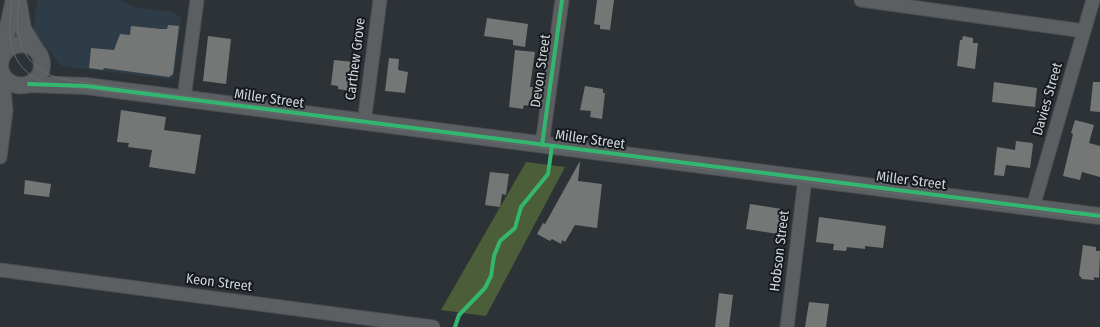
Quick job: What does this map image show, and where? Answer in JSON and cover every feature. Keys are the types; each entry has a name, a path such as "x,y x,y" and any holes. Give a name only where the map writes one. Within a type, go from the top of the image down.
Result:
{"street":[{"path":"0,62 9,48 17,45 27,45 39,55 42,63 40,74 36,79 13,83 2,75 0,62 14,0"},
{"name":"Miller Street","path":"18,0 23,29 39,55 54,73 66,80 86,86"},
{"path":"184,98 197,0"},
{"name":"Carthew Grove","path":"364,123 380,0"},
{"name":"Devon Street","path":"542,145 562,0"},
{"path":"861,0 1084,31"},
{"name":"Davies Street","path":"1033,207 1093,0"},
{"path":"0,157 6,111 14,92 13,83"},
{"name":"Miller Street","path":"13,83 86,86 364,123 1100,216"},
{"name":"Hobson Street","path":"787,327 805,179"},
{"name":"Keon Street","path":"0,270 433,327"}],"shaded area":[{"path":"37,0 120,0 134,7 171,12 181,17 174,77 169,79 62,66 33,31"}],"green space":[{"path":"526,162 565,167 486,316 441,310"}],"building":[{"path":"597,0 614,0 610,30 600,29 600,25 594,24"},
{"path":"487,18 528,24 525,47 513,45 513,40 484,36"},
{"path":"168,25 179,26 173,74 169,77 104,68 103,70 89,68 91,48 114,50 120,34 130,35 131,26 167,29"},
{"path":"208,36 231,39 226,84 203,81"},
{"path":"963,36 973,38 973,43 978,43 975,69 957,66 960,40 962,40"},
{"path":"515,50 535,52 530,87 533,87 530,106 524,105 523,109 509,107"},
{"path":"389,58 399,59 398,70 408,72 405,93 385,91"},
{"path":"334,60 354,62 350,91 338,89 338,86 331,85"},
{"path":"994,82 1037,88 1035,107 992,102"},
{"path":"1093,82 1100,82 1100,112 1090,111"},
{"path":"585,86 603,89 603,93 605,93 602,119 590,117 591,111 580,110"},
{"path":"121,110 166,117 164,130 201,135 195,174 149,167 152,150 128,147 129,143 117,142"},
{"path":"1075,120 1094,125 1089,143 1100,146 1100,177 1082,172 1080,180 1063,176"},
{"path":"1016,141 1032,143 1030,168 1006,165 1004,176 994,175 997,147 1015,150"},
{"path":"580,161 578,181 602,184 597,228 575,225 565,242 562,240 561,244 552,239 550,241 537,234 543,223 545,224"},
{"path":"490,172 509,174 506,195 502,194 500,207 485,205"},
{"path":"25,180 51,184 49,197 24,194"},
{"path":"750,204 782,209 778,234 746,229"},
{"path":"819,217 886,226 883,248 865,246 865,249 847,247 846,251 833,250 834,244 816,242"},
{"path":"1083,245 1096,247 1096,251 1100,251 1099,278 1094,277 1094,280 1082,279 1079,275"},
{"path":"719,293 733,295 729,327 715,327"},
{"path":"809,302 829,304 826,327 805,327"}],"tram line":[{"path":"12,0 10,13 10,38 17,60 24,69 34,77 47,84 1100,220"},
{"path":"19,0 18,28 20,41 24,52 40,69 51,75 66,80 291,110"},
{"path":"1078,211 1100,213"}],"cycle path":[{"path":"542,145 562,0"},
{"path":"29,84 86,86 1100,216"},
{"path":"455,327 459,315 485,288 491,276 494,256 500,241 515,228 521,207 548,174 552,146"}]}
